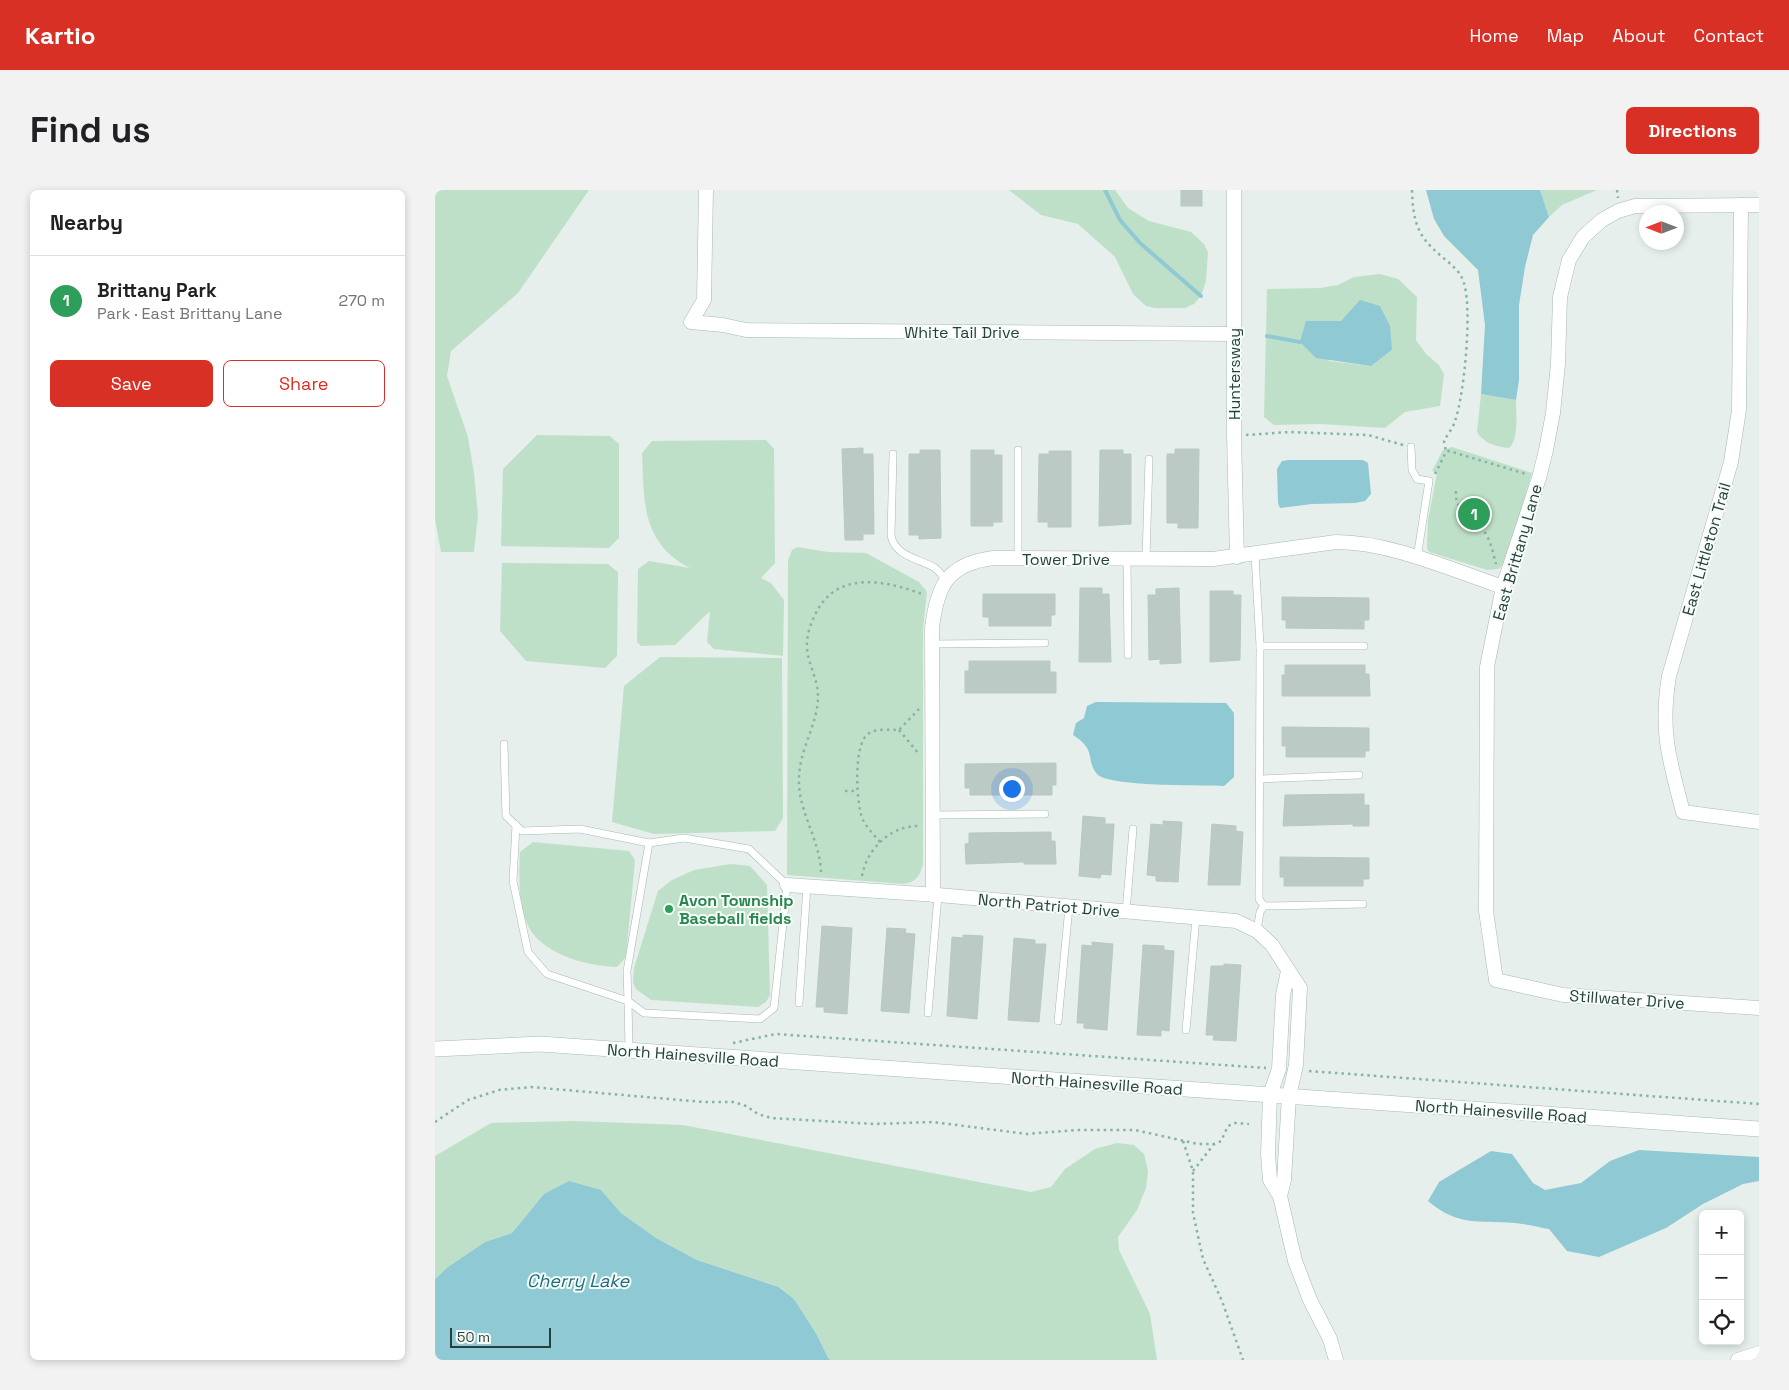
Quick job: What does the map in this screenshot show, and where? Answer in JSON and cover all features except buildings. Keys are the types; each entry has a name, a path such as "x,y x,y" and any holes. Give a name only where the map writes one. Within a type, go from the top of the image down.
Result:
{"main road":[{"name":"North Hainesville Road","path":"435,1049 540,1044 1759,1129"}],"street":[{"name":"White Tail Drive","path":"706,190 705,300 691,322 723,325 746,330 1234,334"},
{"name":"Huntersway","path":"1234,190 1234,435 1237,557"},
{"name":"East Littleton Trail","path":"1741,205 1739,410 1731,462 1669,676 1664,707 1664,731 1683,812 1759,822"},
{"name":"East Brittany Lane","path":"1496,980 1486,911 1487,667 1503,587 1539,478 1553,413 1558,364 1560,297 1569,260 1583,237 1595,226 1618,211 1635,206 1759,205"},
{"name":"Tower Drive","path":"935,895 932,815 931,644 935,600 946,580 961,567 974,560 1237,557 1336,542 1352,542 1375,546 1503,587"},
{"name":"North Patriot Drive","path":"787,885 935,895 1236,921 1257,931 1273,945 1281,956 1288,972 1300,988 1301,1009 1295,1070 1289,1096 1284,1180 1280,1196"},
{"path":"1288,972 1283,995 1279,1069 1271,1095 1269,1168 1273,1186 1280,1196 1295,1261 1310,1300 1330,1339 1336,1360"},
{"name":"Stillwater Drive","path":"1496,980 1563,995 1759,1008"},
{"path":"1738,1360 1759,1353"}],"lane":[{"path":"1411,446 1412,470 1417,479 1429,481 1417,559"},
{"path":"1018,450 1018,559"},
{"path":"893,454 891,536 894,545 900,552 936,569 946,580"},
{"path":"1146,559 1149,459"},
{"path":"1255,555 1260,646 1259,900 1264,906"},
{"path":"1127,559 1128,655"},
{"path":"931,644 1045,643"},
{"path":"1260,646 1364,646"},
{"path":"504,744 506,816 516,825 522,831 581,829 649,843 684,838 749,849 787,885 774,1008 760,1019 644,1013 628,1001 547,974 528,952 513,881 516,825"},
{"path":"1260,779 1359,775"},
{"path":"932,815 1045,814"},
{"path":"1126,912 1133,829"},
{"path":"629,1050 627,971 649,843"},
{"path":"799,1003 807,886"},
{"path":"928,1013 935,895"},
{"path":"1264,906 1363,904"},
{"path":"1257,931 1260,912 1264,906"},
{"path":"1058,1021 1069,907"},
{"path":"1186,1030 1196,918"}],"path":[{"path":"1412,190 1412,206 1419,232 1431,247 1457,271 1466,289 1465,370 1455,422 1444,441 1446,452 1434,476 1429,481"},
{"path":"1234,435 1290,432 1368,434 1411,446"},
{"path":"1446,452 1457,453 1539,478"},
{"path":"1456,491 1455,498 1459,507 1483,528 1487,535 1503,587"},
{"path":"821,872 818,847 803,808 799,777 806,742 816,716 818,704 817,684 807,646 813,619 819,608 833,592 854,584 881,582 896,584 922,594"},
{"path":"880,842 863,821 858,791 858,753 862,740 876,730 899,730 919,709"},
{"path":"899,730 919,754"},
{"path":"845,791 858,791"},
{"path":"862,876 869,856 880,842 905,827 918,826"},
{"path":"727,1044 776,1034 1279,1069"},
{"path":"1295,1070 1759,1104"},
{"path":"435,1122 468,1100 499,1090 531,1086 703,1102 734,1102 771,1118 875,1124 933,1122 1027,1134 1076,1130 1135,1130 1183,1141 1215,1144"},
{"path":"1193,1170 1215,1144 1221,1141 1227,1126 1235,1122 1249,1124"},
{"path":"1183,1141 1193,1170 1193,1213 1203,1259 1222,1301 1243,1360"}],"green space":[{"path":"435,190 589,190 518,293 451,351 447,376 468,437 474,473 478,516 474,552 441,552 435,519"},
{"path":"1009,190 1115,190 1128,208 1149,221 1191,232 1204,244 1208,252 1206,281 1201,296 1194,304 1185,308 1155,308 1146,306 1133,294 1115,257 1078,224 1041,215"},
{"path":"1540,190 1597,190 1562,205 1549,217"},
{"path":"1380,274 1398,279 1417,297 1416,340 1426,354 1439,365 1444,374 1440,406 1405,412 1385,428 1321,424 1274,425 1264,417 1267,289 1320,288 1338,285 1354,277","holes":["1355,307 1392,350 1371,366 1329,361 1306,321 1341,321"]},
{"path":"1481,394 1516,400 1516,433 1509,448 1491,444 1477,432"},
{"path":"537,435 610,436 619,444 619,538 609,548 501,546 503,469"},
{"path":"766,440 774,449 775,563 761,578 771,583 784,600 783,656 714,649 707,642 710,611 675,645 641,646 637,642 638,569 649,561 690,568 674,558 662,546 648,519 643,488 642,453 652,441"},
{"path":"1452,447 1532,473 1509,551 1504,564 1498,569 1487,570 1429,552 1427,548 1428,520 1437,473 1432,471 1443,450"},
{"path":"797,547 828,552 866,553 919,582 927,592 923,629 923,864 917,878 912,882 904,884 787,875 788,560 792,550"},
{"path":"502,563 608,564 618,572 617,656 605,668 526,661 500,631"},
{"path":"660,657 782,658 783,818 775,831 654,834 612,822 624,686"},
{"path":"533,842 629,851 635,860 626,957 617,967 591,964 564,956 541,942 532,932 523,913 519,869 520,852"},
{"path":"731,864 750,866 767,885 770,995 766,1002 758,1007 651,1000 636,989 633,983 634,968 658,891 672,880 694,870"},
{"path":"574,1121 683,1125 1031,1192 1051,1187 1065,1169 1095,1149 1117,1143 1134,1145 1144,1154 1148,1171 1146,1188 1137,1210 1118,1237 1119,1250 1150,1314 1157,1360 831,1360 828,1358 817,1335 794,1299 780,1287 697,1260 656,1238 621,1213 601,1190 544,1194 512,1233 485,1242 448,1267 435,1279 435,1156 491,1123"}],"water":[{"path":"1426,190 1540,190 1549,217 1533,235 1525,267 1519,305 1519,380 1516,400 1481,394 1485,325 1478,270 1444,236 1434,219"},
{"path":"1360,300 1380,306 1390,326 1392,350 1371,366 1316,358 1300,342 1306,321 1341,321"},
{"path":"1363,460 1368,463 1371,494 1365,501 1355,503 1312,504 1280,508 1278,503 1277,469 1282,461"},
{"path":"1096,702 1226,703 1234,713 1234,777 1224,786 1177,785 1119,781 1097,774 1086,746 1073,735 1076,723 1084,718 1087,706"},
{"path":"1639,1150 1759,1157 1759,1181 1743,1184 1703,1204 1666,1228 1599,1257 1567,1251 1549,1229 1519,1223 1479,1222 1459,1219 1449,1215 1428,1201 1439,1182 1491,1151 1512,1154 1533,1183 1545,1190 1581,1183 1610,1161"},
{"name":"Cherry Lake","path":"569,1181 601,1190 621,1213 656,1238 697,1260 779,1287 794,1299 817,1335 828,1358 831,1360 435,1360 435,1279 448,1267 485,1242 512,1233 544,1194"}],"waterway":[{"path":"1105,190 1120,220 1140,243 1201,296"},
{"path":"1267,336 1300,342"}],"place":[{"name":"Brittany Park","path":"1474,514"},
{"name":"Avon Township Baseball fields","path":"669,909"}]}
